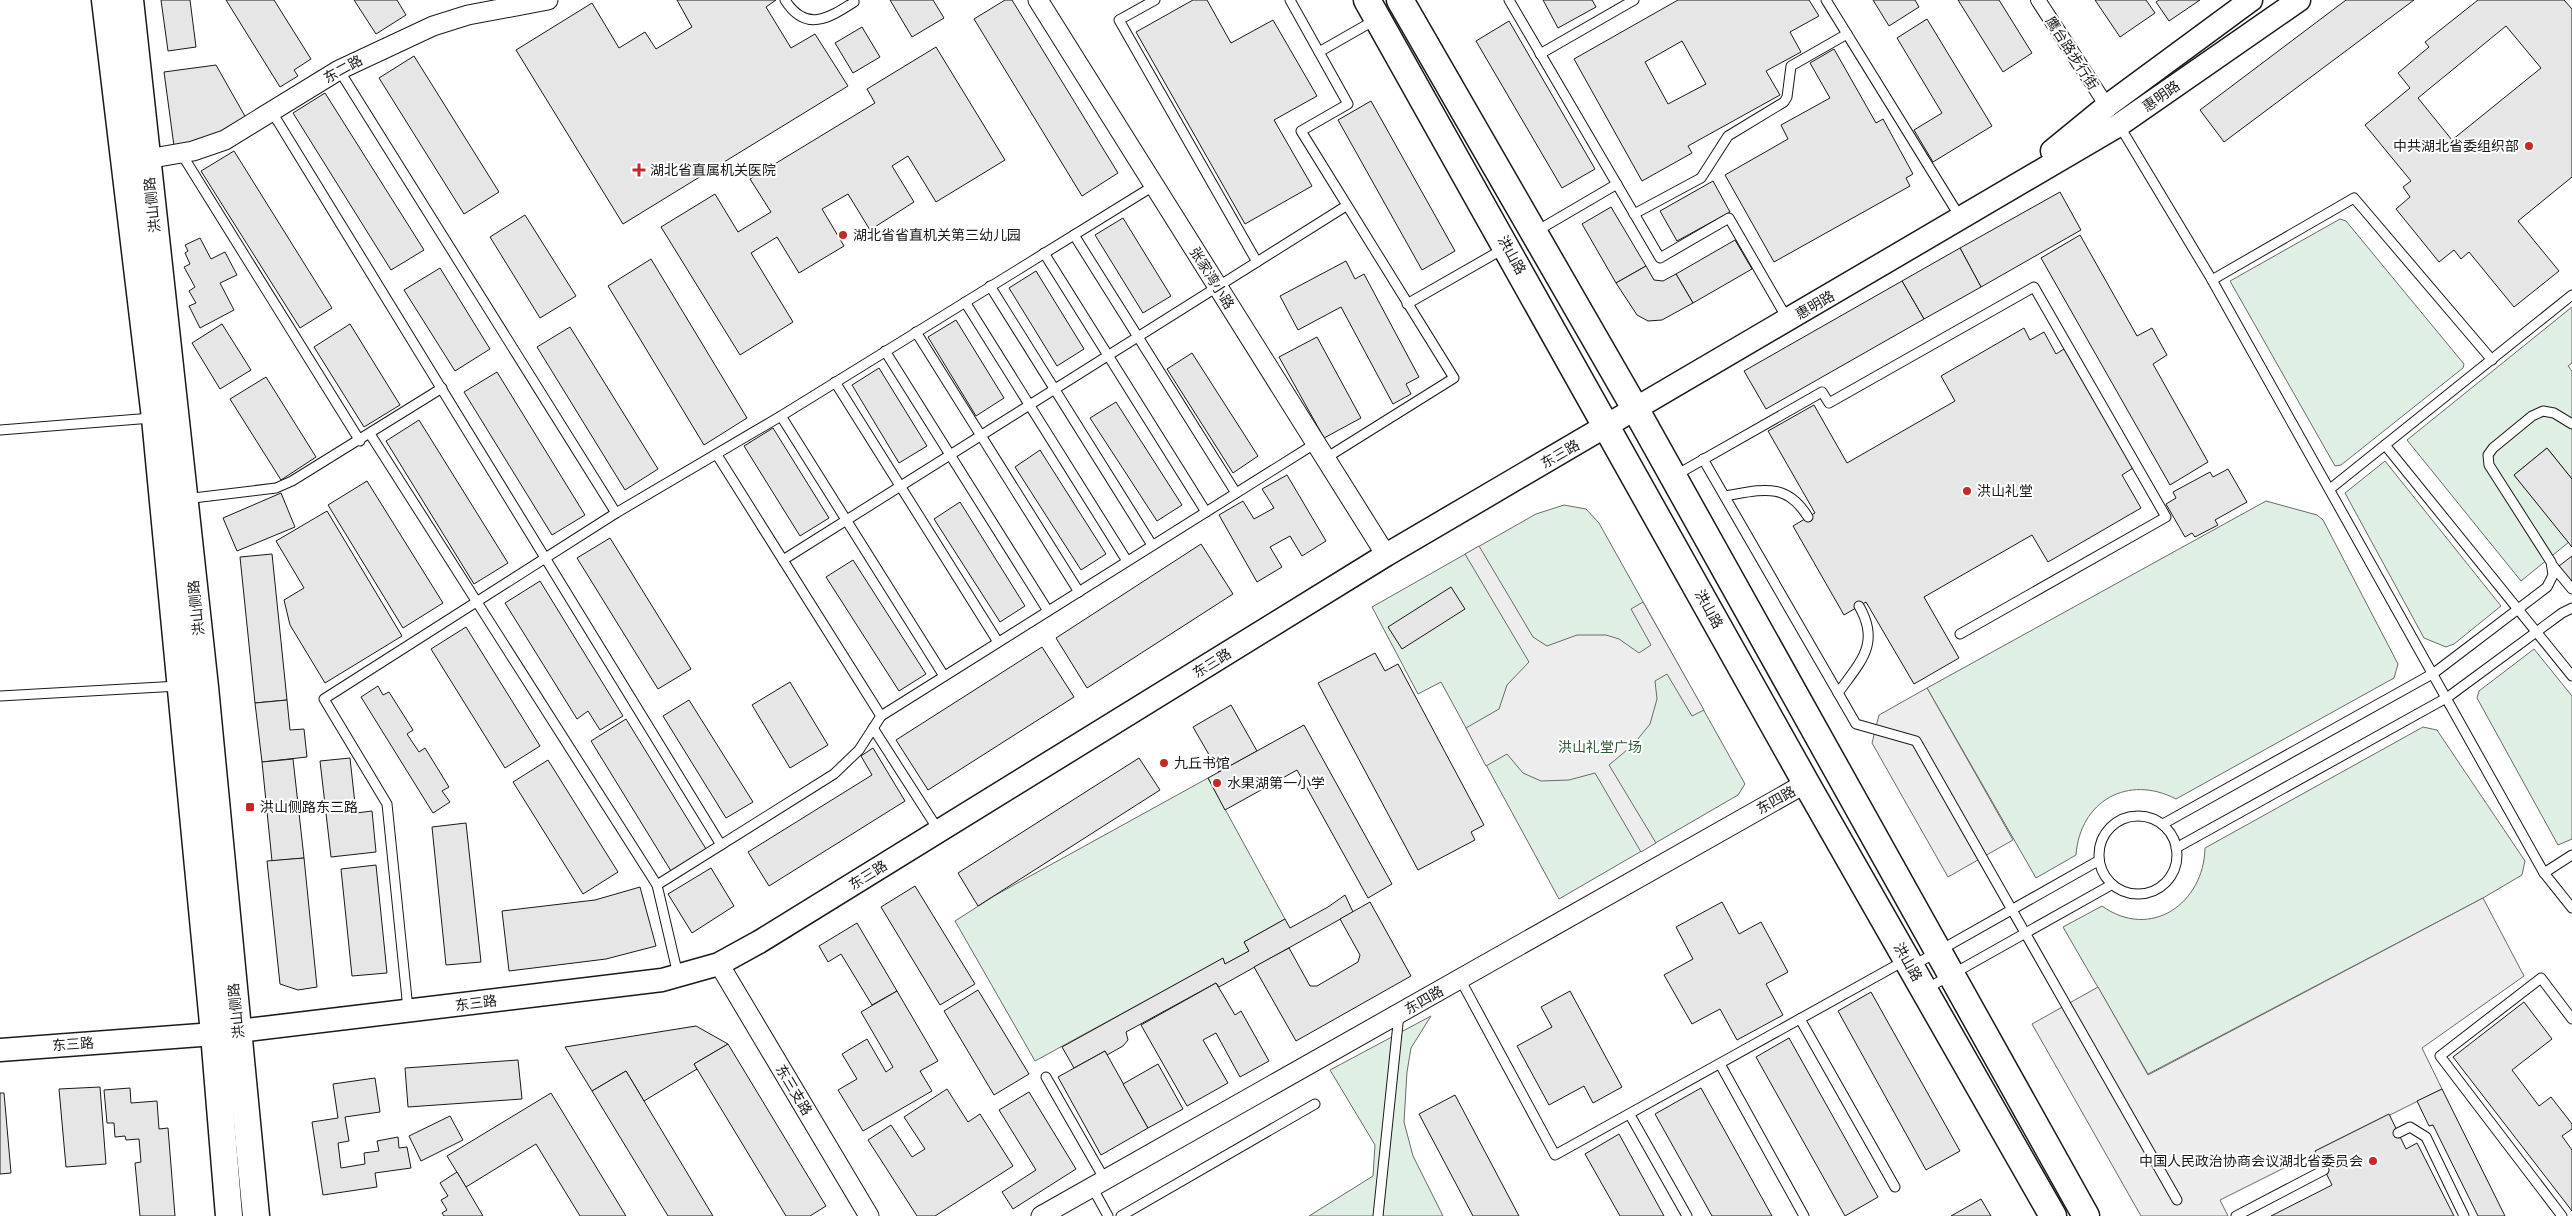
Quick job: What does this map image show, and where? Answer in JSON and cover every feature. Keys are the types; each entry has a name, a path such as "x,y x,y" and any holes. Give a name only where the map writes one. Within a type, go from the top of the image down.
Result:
{"main road":[{"name":"洪山侧路","path":"105,0 155,418 182,686 226,1033 256,1216"},
{"name":"洪山侧路","path":"130,0 184,499 226,1033 229,1216"},
{"path":"1400,0 1636,410 2086,1216"},
{"name":"洪山路","path":"1372,10 1507,246 1908,964 2053,1216"}],"street":[{"name":"东二路","path":"147,159 181,153 225,140 339,70 433,26 468,15 548,0"},
{"name":"张家湾小路","path":"1038,0 1386,555"},
{"name":"鹰台路步行街","path":"2038,0 2113,116"},
{"name":"惠明路","path":"2113,116 2251,0"},
{"name":"惠明路","path":"1636,410 1961,219 2113,116 2298,0"},
{"name":"东三路","path":"0,1050 226,1033 409,1012 678,976 719,964 746,950 1386,555 1636,410"},
{"name":"东四路","path":"1041,1216 1806,783"},
{"name":"东三支路","path":"719,964 869,1216"}],"lane":[{"path":"785,0 795,12 814,20 827,19 854,2 853,0"},
{"path":"1155,0 1119,20 1257,262"},
{"path":"657,885 834,774 859,750 881,716 1236,492 1321,450 1454,378 1301,131 1348,104 1290,0"},
{"path":"1509,0 1660,258 1729,218 1788,320"},
{"path":"1540,54 1634,0"},
{"path":"1826,0 1961,219"},
{"path":"1319,52 1372,10"},
{"path":"1634,214 1701,178 1728,136 1784,102 1787,97 1791,66 1847,34"},
{"path":"339,70 616,513"},
{"path":"272,112 721,845"},
{"path":"2113,116 2212,280 2448,697 2544,873 2572,908"},
{"path":"181,153 360,441"},
{"path":"1534,233 1616,184"},
{"path":"409,1012 387,804 324,699 616,513 781,416 1154,185"},
{"path":"2212,280 2354,198 2492,360"},
{"path":"783,560 1346,206"},
{"path":"1074,234 1236,492"},
{"path":"1407,304 1507,246"},
{"path":"1044,253 1206,512"},
{"path":"990,286 1152,545"},
{"path":"1673,477 1822,392 1829,403 2034,287 2166,517 1960,634"},
{"path":"2330,489 2572,295"},
{"path":"965,302 1127,561"},
{"path":"916,332 1079,592"},
{"path":"885,351 1048,611"},
{"path":"835,382 998,642"},
{"path":"184,499 276,488 308,473 442,388"},
{"path":"2572,424 2554,413 2538,413 2493,448 2488,455 2489,465 2551,562 2572,589"},
{"path":"781,416 944,676"},
{"path":"0,430 155,418"},
{"path":"370,434 657,885 678,976"},
{"path":"2385,445 2572,676"},
{"path":"717,455 881,716"},
{"path":"1704,459 1856,724 1916,741 2177,1200"},
{"path":"1726,496 1773,490 1796,500 1808,517"},
{"path":"2163,824 2434,673 2550,583 2553,575 2551,562"},
{"path":"1838,693 1867,651 1868,625 1859,606"},
{"path":"2176,848 2448,697 2562,613 2572,608"},
{"path":"0,696 182,686"},
{"path":"873,728 939,831"},
{"path":"2142,816 2163,824 2172,836 2176,848 2174,871 2167,882 2157,890 2146,894 2133,894 2121,891 2111,884 2103,874 2098,861 2103,839 2109,828 2119,821 2130,817 2142,816"},
{"path":"2544,873 2572,855"},
{"path":"1460,979 1555,1155 1800,1019 1908,964 1938,952 2098,861"},
{"path":"1924,990 2111,884"},
{"path":"2562,1216 2440,1056 2541,978 2572,1019"},
{"path":"1378,1216 1399,1014"},
{"path":"1800,1019 1895,1187"},
{"path":"1720,1064 1804,1216"},
{"path":"1046,1077 1099,1184 1108,1216"},
{"path":"1121,1216 1315,1104"},
{"path":"1630,1115 1686,1216"},
{"path":"2398,1133 2410,1127 2426,1137 2464,1216"},
{"path":"2236,1216 2324,1170"}],"green space":[{"path":"2340,219 2346,221 2464,364 2463,368 2341,465 2335,466 2230,281"},
{"path":"2572,307 2572,363 2568,366 2572,371 2572,479 2547,448 2514,475 2569,542 2521,581 2407,440"},
{"path":"2385,461 2501,606 2454,644 2446,647 2424,638 2345,493"},
{"path":"2266,501 2317,515 2323,520 2398,664 2394,678 2176,799 2158,792 2141,790 2124,791 2110,797 2097,807 2087,820 2079,836 2076,855 2036,878 1927,688"},
{"name":"洪山礼堂广场","path":"1564,505 1586,509 1599,523 1745,784 1738,795 1559,899 1441,682 1418,694 1372,607 1536,514"},
{"path":"2534,649 2572,696 2572,839 2558,845 2477,698 2479,691"},
{"path":"2423,727 2437,730 2525,861 2522,875 2483,898 2148,1074 2063,927 2102,906 2120,916 2139,919 2156,918 2172,911 2185,900 2195,885 2202,868 2205,848"},
{"path":"1208,778 1285,919 1244,942 1249,951 1225,964 1222,959 1035,1061 955,921 994,896"},
{"path":"1431,1016 1411,1048 1407,1072 1404,1122 1413,1156 1443,1216 1309,1216 1373,1176 1375,1145 1330,1070"}],"shaded area":[{"path":"1479,546 1533,637 1547,646 1577,635 1606,635 1619,639 1639,653 1651,645 1631,609 1643,602 1704,710 1692,716 1667,674 1655,681 1657,699 1650,724 1633,745 1609,765 1656,843 1641,852 1595,773 1569,780 1541,781 1523,773 1507,754 1486,766 1466,728 1499,709 1507,685 1529,662 1465,554"},
{"path":"1927,688 2013,840 1948,877 1872,743 1879,715"},
{"path":"2483,898 2524,976 2422,1048 2442,1089 2220,1200 2228,1216 2141,1216 2032,1024 2098,987 2148,1075"}],"building":[{"path":"161,0 190,0 196,47 168,51"},
{"path":"226,0 274,0 311,59 294,70 298,76 280,87"},
{"path":"354,0 397,0 406,15 376,34"},
{"name":"湖北省直属机关医院","path":"677,0 776,0 766,7 791,48 815,34 848,86 623,224 516,50 592,3 619,48 645,32 656,49 692,27"},
{"path":"890,0 933,0 944,18 912,37"},
{"path":"1005,0 1012,0 1118,173 1082,196 974,19"},
{"path":"1193,0 1207,0 1231,43 1273,20 1317,96 1274,120 1312,186 1245,224 1136,32"},
{"path":"1543,0 1592,0 1596,7 1558,28"},
{"path":"1678,0 1809,0 1819,16 1790,32 1801,52 1766,71 1780,95 1688,146 1692,153 1642,181 1574,59","holes":["1682,41 1706,84 1668,104 1645,62"]},
{"path":"1873,0 1915,0 1919,7 1889,26"},
{"path":"1958,0 1999,0 2032,53 2003,72"},
{"path":"2095,0 2146,0 2155,13 2120,37"},
{"path":"2159,0 2200,0 2169,21 2156,2"},
{"path":"2346,0 2414,0 2224,142 2200,110"},
{"path":"2478,0 2564,0 2572,9 2572,177 2518,221 2559,271 2514,307 2469,252 2461,259 2454,250 2439,262 2396,209 2410,197 2403,187 2411,181 2365,125 2410,88 2398,73 2429,47 2425,42","holes":["2506,26 2541,68 2452,140 2418,98"]},
{"path":"1927,19 1992,126 1933,162 1914,130 1942,113 1897,38"},
{"path":"1509,21 1595,169 1562,188 1476,41"},
{"path":"862,27 880,57 853,73 835,43"},
{"path":"936,47 1005,160 936,202 908,156 892,166 914,202 870,230 848,194 822,209 844,246 799,273 777,237 751,253 793,322 740,355 661,227 715,194 738,232 771,212 750,179 875,103 867,89"},
{"path":"1834,49 1876,123 1883,119 1913,174 1906,178 1910,186 1774,262 1725,175 1788,139 1781,125 1830,98 1810,63"},
{"path":"414,56 499,192 464,214 379,78"},
{"path":"216,65 246,118 200,143 174,146 164,72"},
{"path":"325,93 424,250 391,270 293,113"},
{"path":"1371,101 1455,251 1422,270 1338,120"},
{"path":"234,151 332,308 300,328 201,171"},
{"path":"1713,181 1730,212 1677,241 1660,211"},
{"path":"2060,192 2081,230 1981,287 1960,248"},
{"path":"1611,207 1646,266 1616,283 1582,224"},
{"path":"525,215 576,296 540,318 490,237"},
{"path":"1123,218 1171,296 1143,313 1095,235"},
{"path":"2080,235 2137,336 2152,328 2167,355 2153,364 2208,462 2170,485 2041,258"},
{"path":"200,238 211,259 225,252 237,275 220,283 234,310 200,328 189,306 196,303 189,291 195,287 184,267 190,264 185,253 188,251 185,245"},
{"path":"1735,240 1752,269 1693,303 1676,274"},
{"path":"1960,248 1981,287 1924,319 1902,281"},
{"path":"651,259 747,418 704,445 608,286"},
{"path":"1346,261 1355,279 1364,274 1419,377 1406,384 1411,394 1393,404 1341,307 1298,330 1280,296"},
{"path":"1646,266 1654,280 1663,281 1676,274 1693,303 1662,320 1648,321 1637,315 1616,283"},
{"path":"440,268 490,349 455,371 404,290"},
{"path":"1036,271 1084,349 1057,366 1009,288"},
{"path":"1902,281 1924,319 1766,409 1744,371"},
{"path":"956,320 1004,398 976,416 928,337"},
{"path":"222,324 251,370 220,389 192,343"},
{"path":"350,324 400,405 364,427 314,347"},
{"path":"570,327 658,469 625,490 537,347"},
{"name":"洪山礼堂","path":"2024,328 2030,340 2044,332 2056,354 2064,349 2133,468 2122,475 2141,508 2048,562 2032,535 1924,597 1959,658 1914,684 1866,602 1844,615 1793,526 1815,513 1768,431 1814,405 1847,463 1955,401 1941,376"},
{"path":"1317,337 1361,418 1324,438 1279,357"},
{"path":"1192,353 1258,456 1233,473 1167,369"},
{"path":"879,368 927,446 899,463 852,385"},
{"path":"497,372 585,515 552,535 464,392"},
{"path":"266,377 316,457 281,480 230,399"},
{"path":"1116,402 1182,505 1157,521 1090,418"},
{"path":"419,420 508,563 474,584 386,441"},
{"path":"773,428 829,518 800,536 744,446"},
{"path":"2547,448 2572,479 2572,547 2514,475"},
{"path":"1040,450 1106,554 1081,570 1015,467"},
{"path":"2228,469 2247,502 2215,520 2218,525 2195,537 2192,533 2185,537 2166,504 2176,498 2173,492 2210,472 2213,477"},
{"path":"1287,475 1326,541 1302,556 1290,536 1270,547 1282,567 1257,582 1219,515 1243,501 1254,519 1274,508 1262,489"},
{"path":"367,481 443,603 403,628 328,505"},
{"path":"281,493 295,527 237,551 223,518"},
{"path":"960,502 1025,606 1000,622 934,519"},
{"path":"327,511 402,636 325,683 290,625 284,600 304,588 276,541"},
{"path":"610,538 691,669 658,689 577,558"},
{"path":"1201,544 1233,594 1087,688 1056,638"},
{"path":"272,554 287,700 255,703 240,557"},
{"path":"2572,556 2572,582 2559,566"},
{"path":"853,560 926,674 899,691 826,577"},
{"path":"540,581 623,716 600,730 588,711 577,719 505,603"},
{"path":"1451,587 1465,609 1402,649 1388,627"},
{"path":"466,627 540,746 505,768 431,649"},
{"path":"1042,647 1074,697 928,790 896,740"},
{"path":"1375,653 1385,671 1398,664 1484,825 1471,832 1475,840 1418,870 1318,683"},
{"path":"790,682 828,745 790,768 752,705"},
{"path":"378,686 383,695 389,692 413,730 407,734 419,752 425,748 449,787 442,791 450,802 433,813 361,697"},
{"path":"287,700 290,730 304,729 307,757 262,762 255,703"},
{"path":"689,700 753,802 726,818 663,716"},
{"path":"1231,705 1257,751 1219,772 1193,727"},
{"path":"626,719 706,849 671,871 591,741"},
{"path":"1304,725 1392,884 1368,898 1297,770 1225,810 1208,778"},
{"path":"873,748 905,801 769,886 748,852 872,775 861,756"},
{"path":"350,758 356,813 372,811 376,852 331,857 320,761"},
{"path":"1139,758 1160,790 978,906 958,873"},
{"path":"293,759 304,858 272,861 262,762"},
{"path":"548,760 618,872 583,894 513,782"},
{"path":"466,823 481,962 446,965 432,827"},
{"path":"304,858 317,987 298,990 280,984 267,861"},
{"path":"376,865 387,973 352,976 341,869"},
{"path":"711,868 734,906 692,933 668,894"},
{"path":"915,886 975,984 940,1005 881,907"},
{"path":"640,887 656,946 606,959 509,971 502,911 595,900"},
{"path":"1345,895 1353,912 1219,987 1216,983 1126,1032 1128,1040 1123,1046 1107,1055 1105,1051 1074,1068 1062,1047 1223,958 1225,964 1249,951 1244,942 1285,919 1290,928 1328,907"},
{"path":"1370,902 1411,976 1296,1041 1254,967 1289,948 1310,986 1317,986 1358,962 1360,955 1340,919"},
{"path":"1722,902 1739,934 1761,922 1788,972 1766,984 1783,1015 1737,1040 1720,1009 1692,1024 1664,975 1693,959 1676,927"},
{"path":"857,923 897,991 872,1005 841,954 828,962 819,946"},
{"path":"1216,983 1235,1015 1241,1011 1269,1061 1240,1077 1216,1033 1203,1040 1228,1083 1187,1106 1141,1025"},
{"path":"978,990 1029,1074 994,1095 944,1011"},
{"path":"897,991 938,1061 920,1071 932,1091 863,1131 838,1090 857,1079 842,1054 867,1039 886,1072 893,1067 861,1012"},
{"path":"1570,991 1622,1087 1593,1103 1584,1086 1549,1105 1517,1046 1552,1027 1541,1007"},
{"path":"1871,992 1960,1151 1926,1170 1838,1011"},
{"path":"2524,1002 2552,1039 2512,1070 2539,1106 2551,1097 2572,1124 2572,1129 2562,1136 2572,1150 2572,1211 2453,1057"},
{"path":"696,1026 728,1044 694,1064 697,1069 644,1101 626,1071 592,1091 565,1047"},
{"path":"1789,1038 1878,1197 1845,1216 1756,1057"},
{"path":"728,1044 826,1206 810,1216 786,1216 694,1064"},
{"path":"1105,1051 1148,1128 1101,1155 1058,1077"},
{"path":"518,1060 522,1099 408,1107 405,1068"},
{"path":"1158,1064 1183,1109 1148,1128 1123,1084"},
{"path":"626,1071 713,1216 668,1216 592,1091"},
{"path":"375,1078 380,1112 345,1117 349,1141 338,1143 341,1168 365,1164 364,1153 379,1151 377,1141 398,1137 399,1148 407,1147 411,1168 375,1173 377,1187 323,1195 312,1122 338,1118 333,1084"},
{"path":"100,1087 106,1164 66,1167 59,1089"},
{"path":"130,1088 131,1103 157,1101 159,1129 168,1128 175,1216 140,1216 135,1163 141,1162 139,1139 126,1140 125,1136 115,1137 114,1123 107,1123 104,1090"},
{"path":"1701,1088 1772,1216 1712,1216 1655,1114"},
{"path":"947,1089 968,1122 980,1114 1013,1166 935,1216 917,1216 868,1140 891,1125 912,1157 925,1149 904,1117"},
{"path":"2442,1089 2505,1216 2478,1216 2433,1125 2429,1126 2417,1101"},
{"path":"1029,1092 1076,1169 1013,1209 1002,1192 1036,1170 999,1110"},
{"path":"0,1093 4,1093 11,1173 0,1174"},
{"path":"551,1093 626,1216 580,1216 536,1144 466,1187 447,1156"},
{"path":"1455,1095 1519,1216 1473,1216 1419,1114"},
{"name":"中国人民政治协商会议湖北省委员会","path":"2389,1114 2406,1149 2417,1143 2454,1216 2271,1216 2332,1185 2315,1151"},
{"path":"450,1116 463,1140 421,1161 409,1136"},
{"path":"1619,1134 1664,1216 1620,1216 1585,1154"},
{"path":"457,1172 483,1216 444,1216 442,1213 447,1210 441,1200 448,1196 440,1183"},
{"path":"1981,1199 1991,1216 1951,1216"}],"place":[{"name":"中共湖北省委组织部","path":"2529,146"},
{"name":"湖北省直属机关医院","path":"639,170"},
{"name":"湖北省省直机关第三幼儿园","path":"843,235"},
{"name":"洪山礼堂","path":"1967,491"},
{"name":"九丘书馆","path":"1164,763"},
{"name":"水果湖第一小学","path":"1217,783"},
{"name":"洪山侧路东三路","path":"250,807"},
{"name":"中国人民政治协商会议湖北省委员会","path":"2373,1161"}]}
